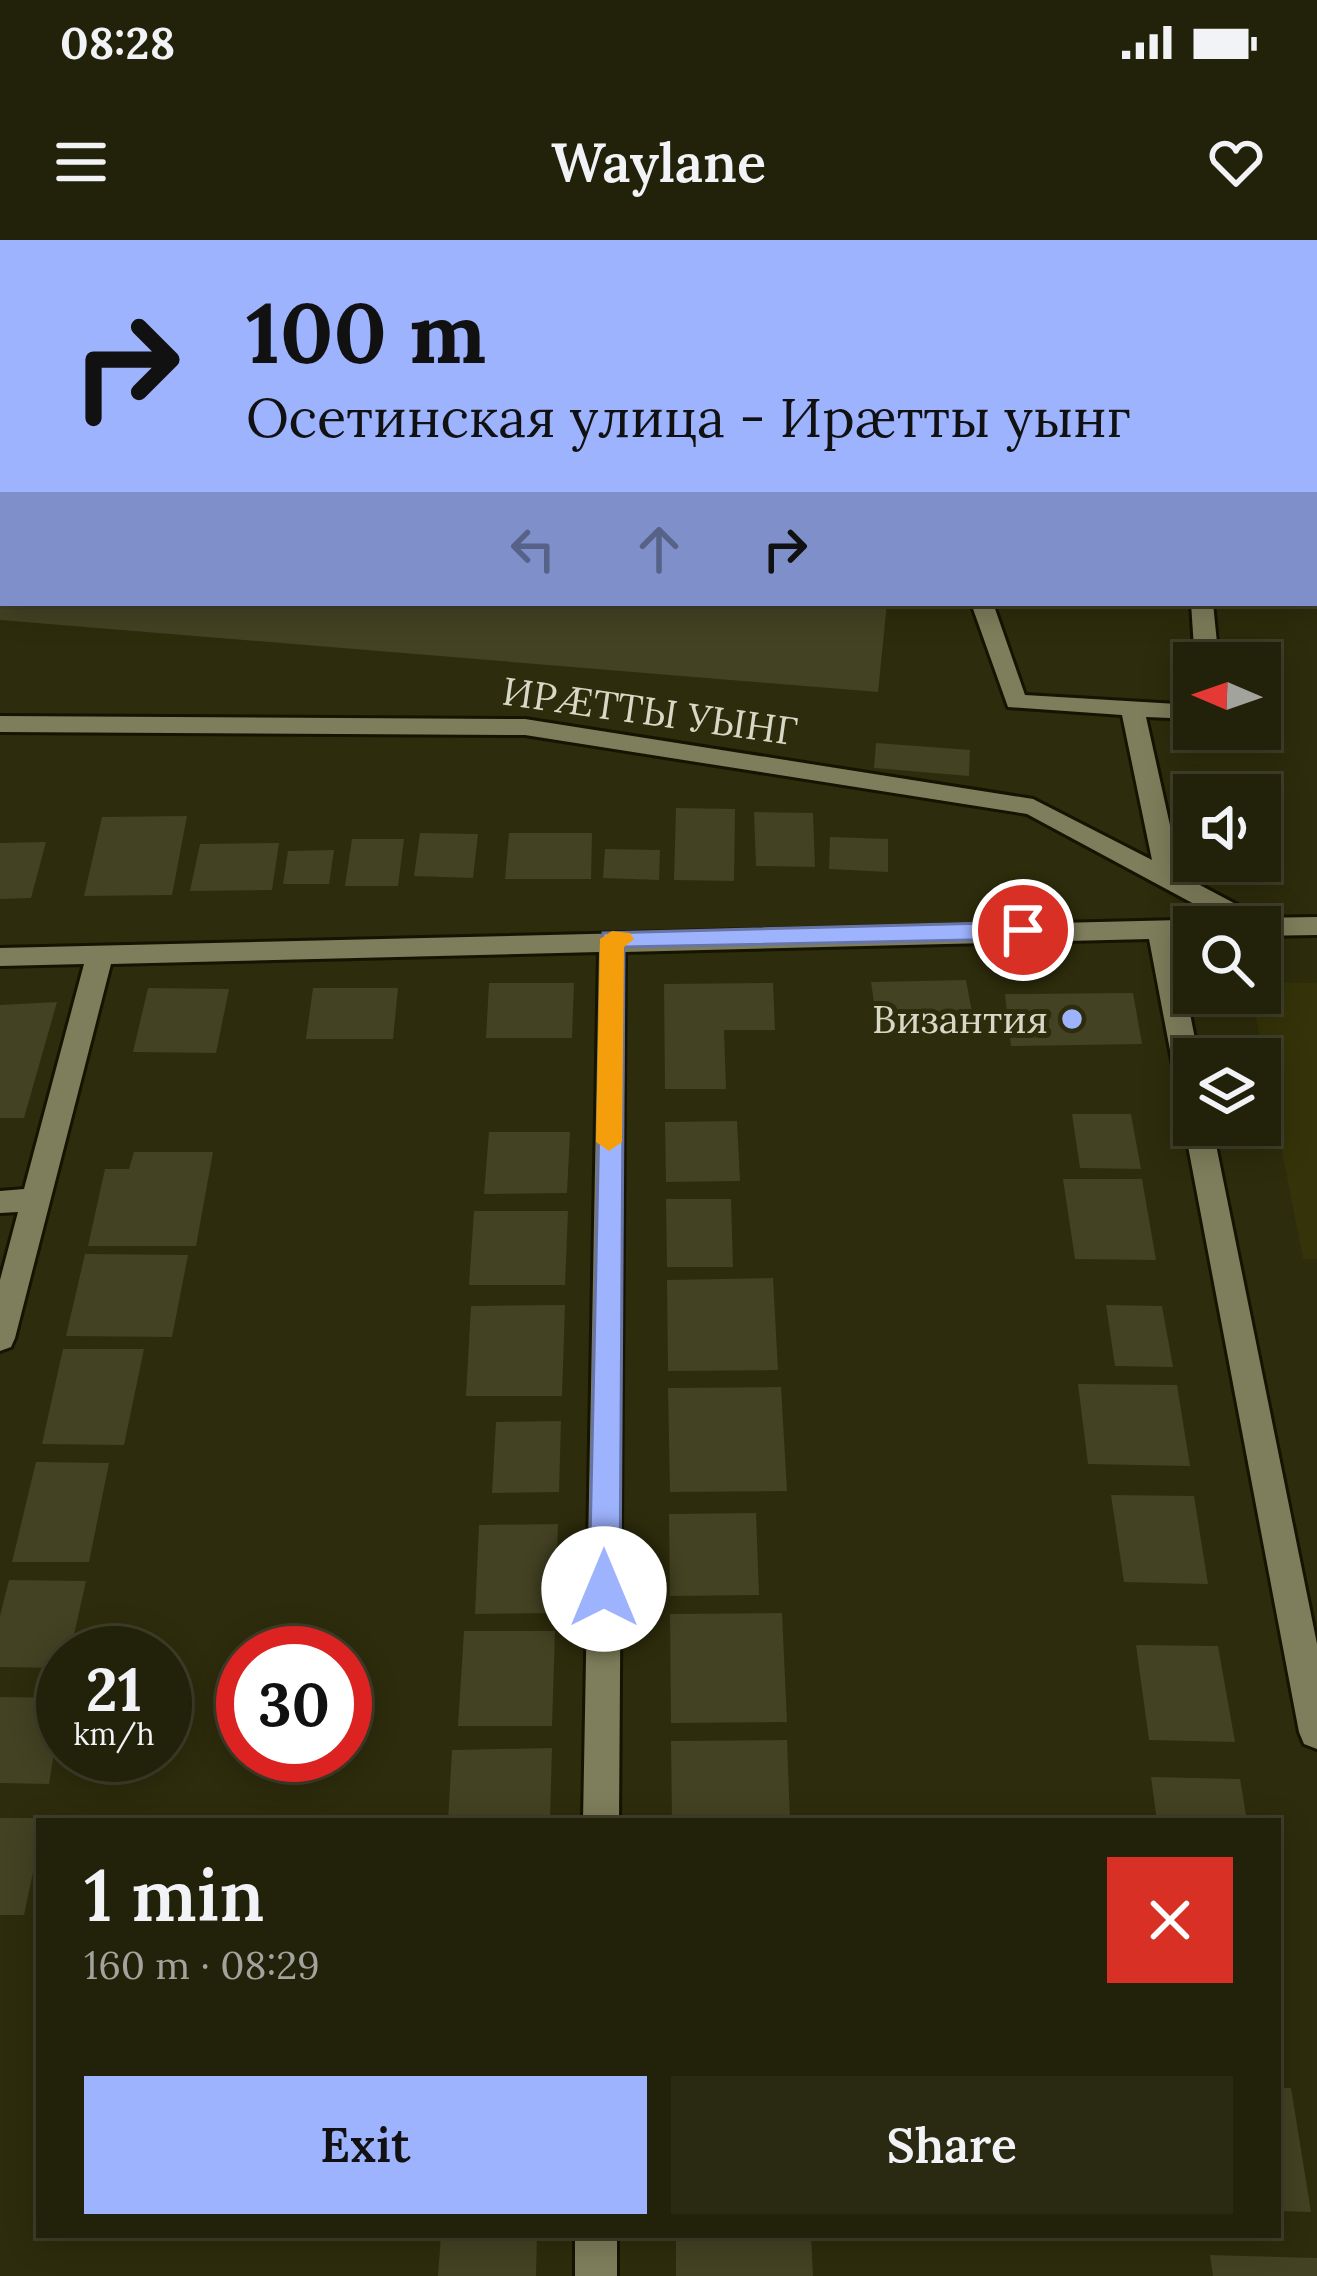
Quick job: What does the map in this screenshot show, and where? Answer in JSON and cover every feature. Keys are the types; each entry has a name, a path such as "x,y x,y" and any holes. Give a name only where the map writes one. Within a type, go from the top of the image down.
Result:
{"street":[{"path":"983,606 1016,702 1173,711"},
{"path":"1202,606 1205,642"},
{"path":"1132,708 1169,879"},
{"name":"ИРÆТТЫ УЫНГ","path":"0,724 525,727 1033,807 1220,906"},
{"path":"1281,926 1317,926"},
{"path":"1160,927 1181,1038"},
{"path":"0,958 1173,927"},
{"path":"601,1818 612,939"},
{"path":"0,1338 100,953"},
{"path":"1202,1146 1317,1732"},
{"path":"0,1202 36,1200"},
{"path":"596,2238 596,2276"}],"shaded area":[{"path":"1281,982 1317,983 1317,1259 1303,1259 1281,1146 1281,1038 1260,1038 1255,1014 1281,1014"}],"building":[{"path":"0,606 887,606 878,692 0,620"},
{"path":"876,743 970,750 969,776 874,768"},
{"path":"676,808 735,809 734,881 674,880"},
{"path":"754,812 813,813 815,867 756,866"},
{"path":"187,816 172,895 84,896 102,817"},
{"path":"420,833 478,834 473,878 414,876"},
{"path":"509,833 592,833 591,879 505,879"},
{"path":"830,837 888,839 888,872 829,869"},
{"path":"352,839 404,839 398,886 345,886"},
{"path":"46,842 31,898 0,899 0,843"},
{"path":"279,843 272,890 190,891 200,844"},
{"path":"605,849 660,850 659,880 603,878"},
{"path":"334,850 329,884 283,884 288,851"},
{"path":"966,980 975,1028 878,1031 871,982"},
{"path":"489,983 574,983 572,1038 486,1038"},
{"path":"773,983 775,1030 724,1030 726,1089 665,1089 664,984"},
{"path":"148,988 229,989 216,1053 133,1052"},
{"path":"313,988 398,988 393,1039 306,1039"},
{"name":"Византия","path":"1133,993 1142,1044 1011,1046 1005,994"},
{"path":"57,1002 24,1118 0,1118 0,1005"},
{"path":"1072,1114 1131,1114 1141,1169 1080,1168"},
{"path":"737,1121 740,1181 666,1182 665,1122"},
{"path":"489,1132 570,1132 567,1193 484,1194"},
{"path":"134,1152 213,1152 196,1246 88,1246 105,1169 129,1169"},
{"path":"1063,1179 1142,1179 1156,1260 1075,1259"},
{"path":"666,1199 731,1199 733,1267 667,1267"},
{"path":"474,1211 568,1211 565,1285 469,1285"},
{"path":"85,1254 188,1255 172,1337 66,1336"},
{"path":"773,1278 778,1370 668,1371 667,1280"},
{"path":"565,1305 562,1396 466,1396 471,1306"},
{"path":"1106,1305 1162,1306 1173,1367 1115,1366"},
{"path":"63,1349 144,1349 124,1445 42,1444"},
{"path":"1078,1384 1177,1385 1190,1466 1088,1464"},
{"path":"781,1387 787,1491 670,1492 668,1388"},
{"path":"561,1421 559,1492 492,1493 496,1422"},
{"path":"36,1462 109,1463 89,1562 12,1562"},
{"path":"1111,1495 1194,1496 1208,1584 1124,1582"},
{"path":"756,1513 759,1595 670,1596 669,1514"},
{"path":"558,1524 555,1613 475,1614 479,1525"},
{"path":"9,1580 86,1581 76,1626 36,1626 36,1668 0,1667 0,1616"},
{"path":"782,1613 787,1722 671,1723 670,1614"},
{"path":"464,1631 555,1631 552,1726 458,1726"},
{"path":"1136,1645 1218,1646 1235,1742 1149,1740"},
{"path":"0,1697 36,1698 36,1782 49,1784 0,1783"},
{"path":"787,1740 790,1818 672,1818 671,1741"},
{"path":"552,1748 550,1818 448,1818 452,1750"},
{"path":"1151,1777 1240,1779 1246,1818 1157,1818"},
{"path":"0,1818 36,1818 36,1858 24,1915 0,1915"},
{"path":"1281,2088 1291,2088 1311,2212 1281,2211"},
{"path":"441,2238 537,2238 536,2276 438,2276"},
{"path":"676,2238 811,2238 813,2276 676,2276"},
{"path":"1210,2255 1317,2258 1317,2276 1213,2276"}],"slow traffic":[{"path":"609,1142 612,939 622,939"}],"place":[{"name":"Византия","path":"1072,1019"}],"route":[{"path":"604,1589 612,939 1023,930"}]}
